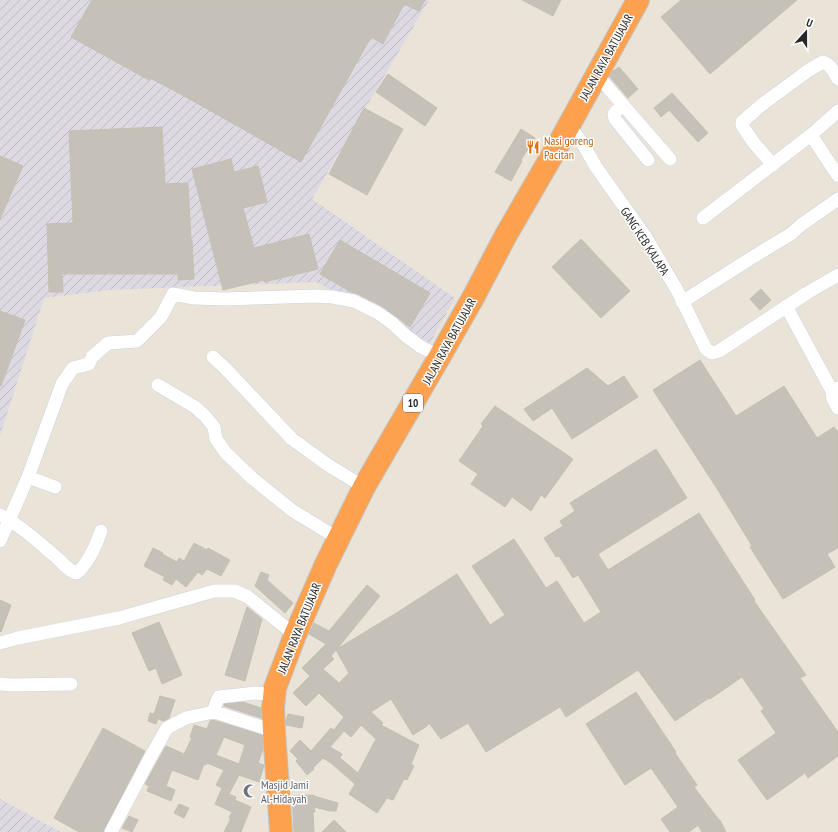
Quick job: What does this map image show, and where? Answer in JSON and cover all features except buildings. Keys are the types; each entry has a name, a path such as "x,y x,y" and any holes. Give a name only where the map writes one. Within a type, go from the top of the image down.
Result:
{"highway":[{"name":"JALAN RAYA BATUJAJAR","path":"281,832 274,731 274,695 275,688 295,635 326,564 364,487 474,296 506,235 638,0"}],"street":[{"path":"773,165 754,143 743,127 742,122 764,103 809,70 823,62 828,64 838,79"},
{"path":"597,75 670,160"},
{"path":"622,104 614,114 615,119 648,160"},
{"path":"703,218 811,135 838,111"},
{"name":"GANG KEB KALAPA","path":"568,125 583,144 596,167 644,236 677,290 706,349 712,353 719,351 786,306"},
{"path":"811,135 838,176"},
{"path":"682,302 791,234 801,225 838,199"},
{"path":"838,275 806,292 786,306 835,389 834,399 838,408"},
{"path":"0,541 4,517 28,477 62,384 73,368 89,364 92,357 108,342 137,341 161,317 173,294 194,298 225,299 316,296 354,301 378,313 421,347 440,356"},
{"path":"212,357 224,367 292,439 328,465 364,487"},
{"path":"158,385 195,407 205,416 214,427 216,439 226,453 252,478 293,510 339,539"},
{"path":"28,477 55,487"},
{"path":"4,517 38,542 74,573 77,573 88,559 97,544 101,531"},
{"path":"0,643 118,618 214,592 235,591 248,598 295,635"},
{"path":"0,684 71,684"},
{"path":"213,712 219,697 256,693 274,695"},
{"path":"111,832 166,728 186,718 213,712 274,731"}],"shaded area":[{"path":"0,0 429,0 312,199 455,298 430,343 316,282 109,290 44,298 0,436"},
{"path":"0,799 61,832 0,832"}],"place":[{"name":"Nasi goreng Pacitan","path":"533,147"},
{"name":"Masjid Jami Al-Hidayah","path":"250,791"}]}
